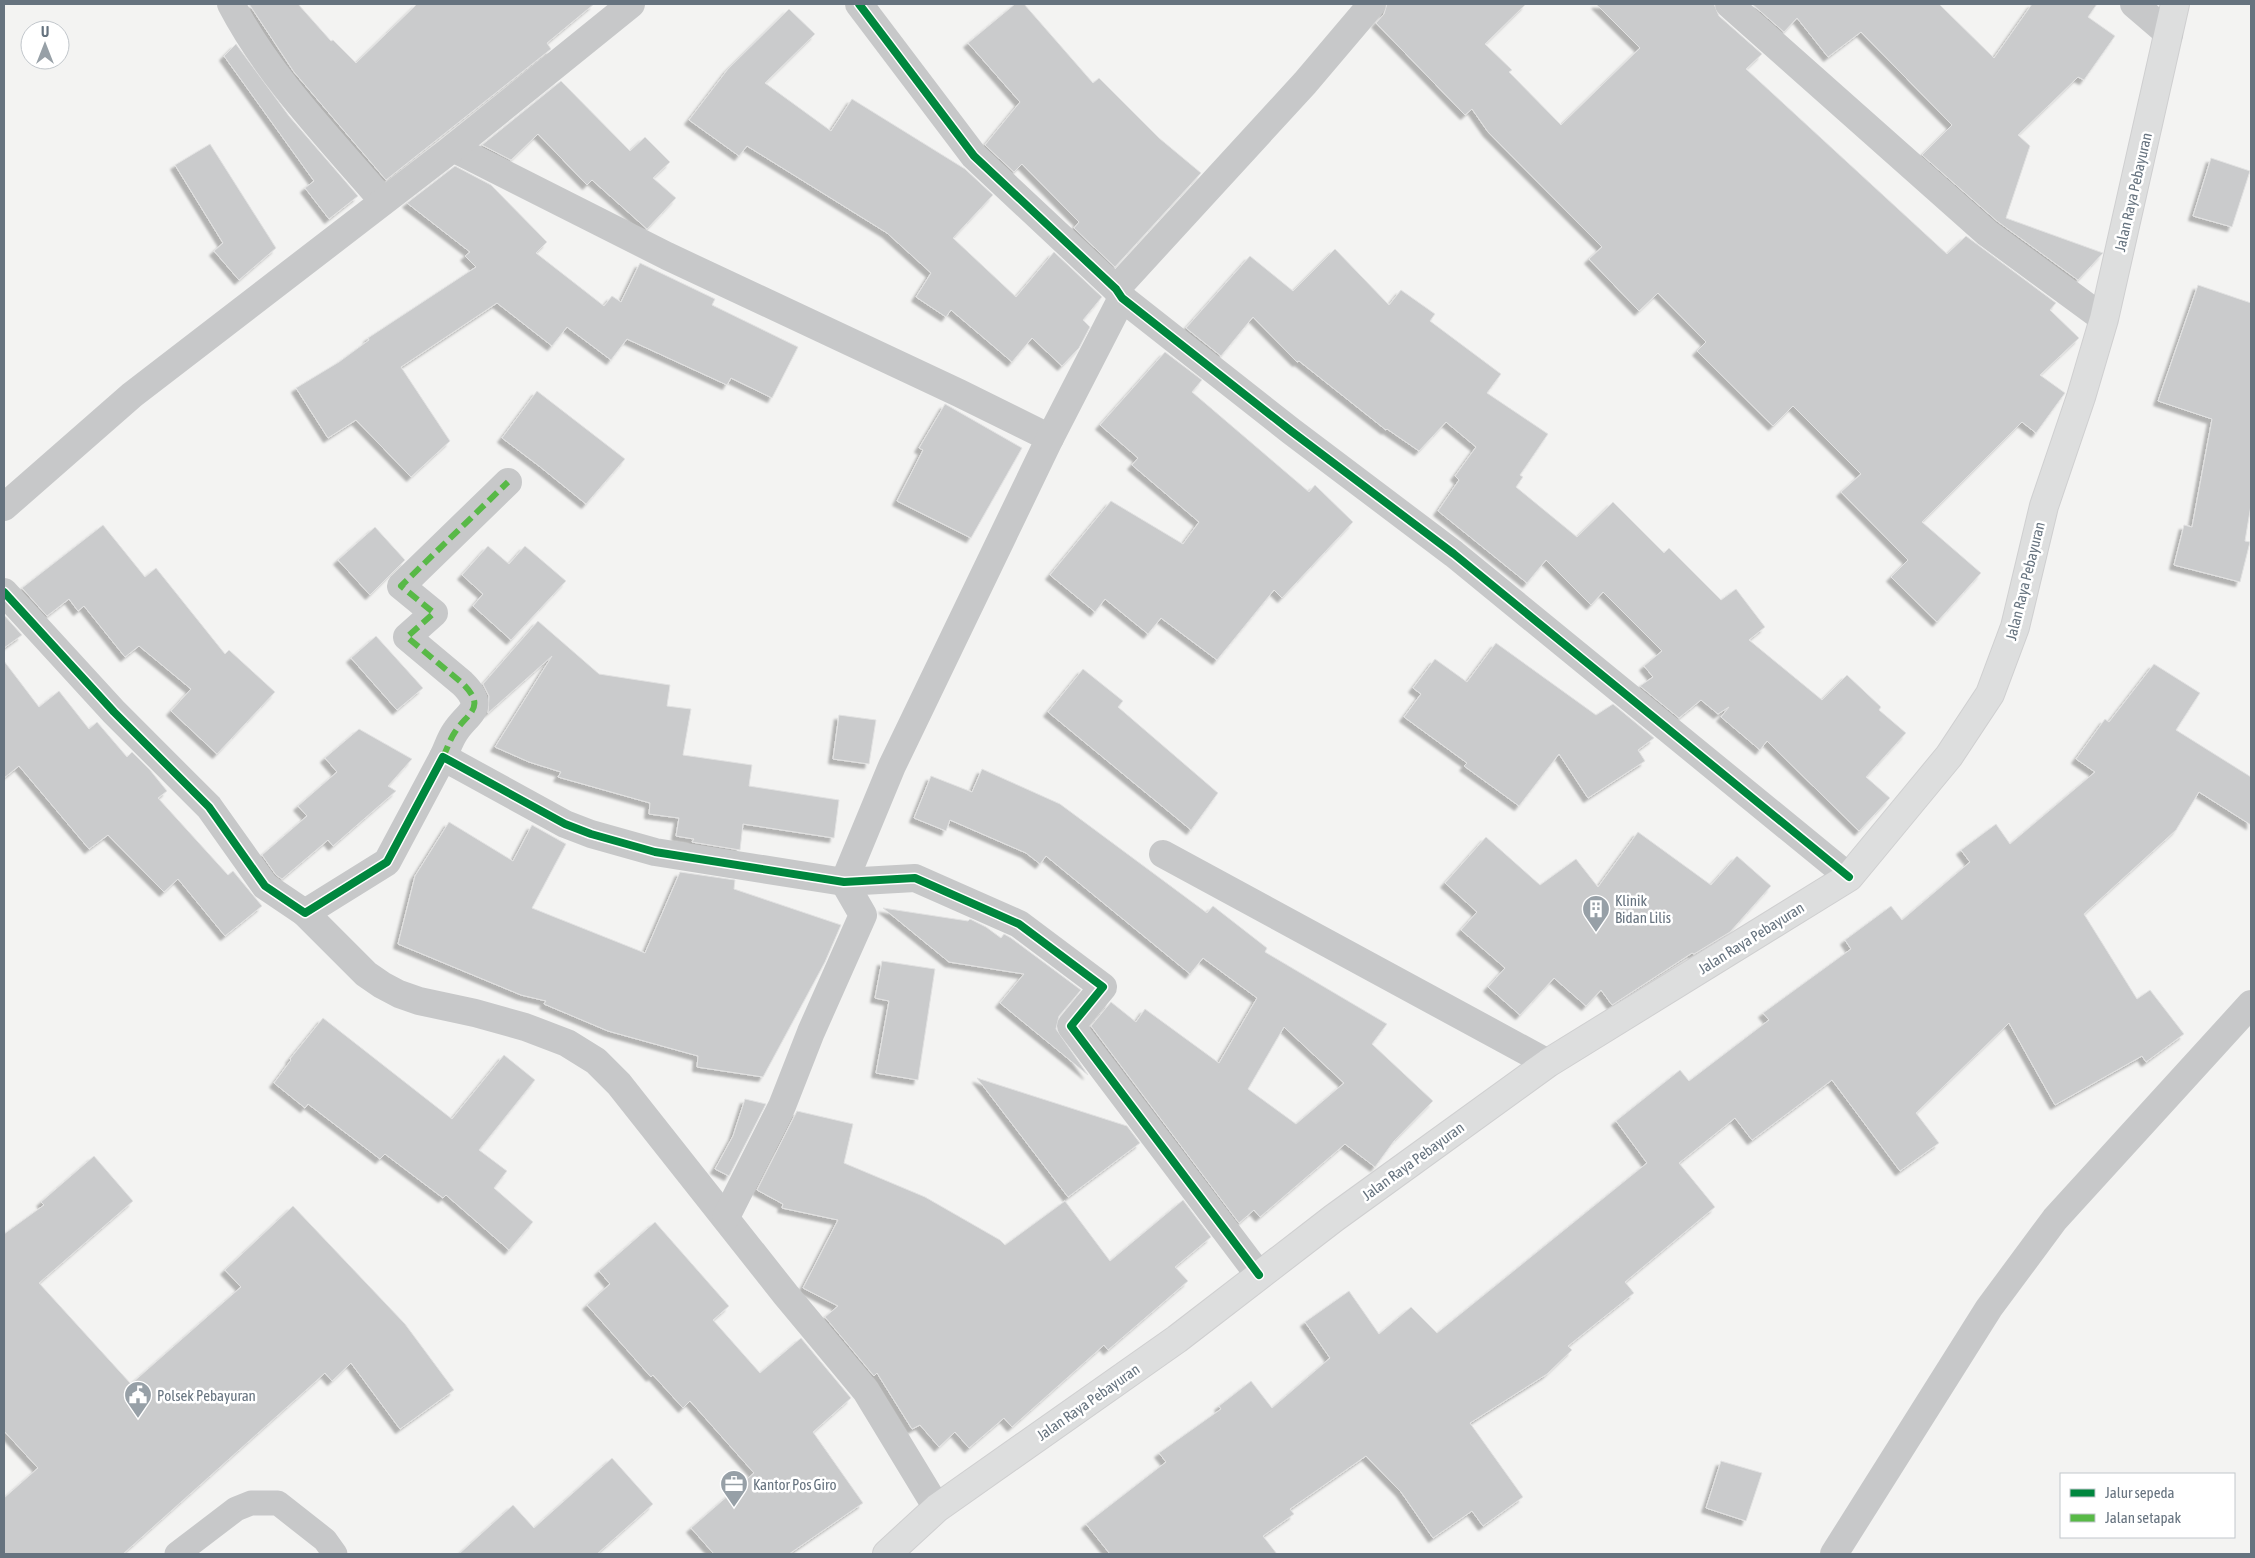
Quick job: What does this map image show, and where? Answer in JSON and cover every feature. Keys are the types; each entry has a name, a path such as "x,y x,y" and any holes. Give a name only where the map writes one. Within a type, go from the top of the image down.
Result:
{"main road":[{"name":"Jalan Raya Pebayuran","path":"891,1553 937,1508 1177,1339 1334,1218 1548,1063 1849,877 1949,756 1990,694 2016,628 2044,506 2081,397 2104,319 2175,4"}],"street":[{"path":"231,4 245,31 276,75 383,201"},
{"path":"4,507 132,395 453,148 631,4"},
{"path":"859,4 974,156 1119,293 1291,431 1454,554 1849,877"},
{"path":"844,882 892,766 1119,293 1305,83 1372,4"},
{"path":"1729,4 1987,233 2104,319"},
{"path":"2134,4 2169,34"},
{"path":"453,148 667,256 959,393 1050,438"},
{"path":"305,913 387,862 455,731 470,716 474,707 470,690 406,637 434,613 401,586 508,482"},
{"path":"4,592 114,712 209,807 265,886 305,913 366,974 390,990 419,1000 526,1027 567,1043 596,1061 619,1084 726,1217 786,1296 866,1391 937,1508"},
{"path":"443,757 552,818 591,834 655,852 844,882 915,878 1019,924 1103,987 1071,1026 1259,1275"},
{"path":"1163,854 1548,1063"},
{"path":"726,1217 782,1106 811,1032 863,915 844,882"},
{"path":"1834,1554 1989,1308 2055,1219 2251,1004"}],"lane":[{"path":"177,1554 236,1509 251,1503 278,1503 325,1540 335,1554"}],"building":[{"path":"249,4 298,4 331,41 333,40 356,63 417,4 594,4 547,43 551,49 386,180 294,72"},
{"path":"1015,4 1024,4 1093,83 1099,78 1159,138 1201,173 1115,267 1074,228 1079,222 1022,164 1014,172 985,145 1020,102 968,43"},
{"path":"1387,4 1526,4 1485,44 1512,70 1509,72 1561,125 1640,48 1596,4 1714,4 1719,16 1762,54 1746,69 1947,254 1966,236 2056,303 2050,310 2079,338 2040,375 2065,393 2036,433 2022,422 1922,522 1981,573 1937,622 1891,577 1908,560 1841,492 1861,474 1793,406 1773,426 1697,351 1706,342 1658,293 1639,311 1589,259 1602,247 1488,132 1472,109 1465,115 1376,23 1384,14"},
{"path":"1752,4 1939,4 1994,58 2032,4 2097,4 2088,17 2115,36 2084,80 2078,77 2018,135 2030,146 2006,218 2103,253 2078,280 1997,221 1922,155 1952,125 1861,32 1828,57 1797,18 1784,32"},
{"path":"789,9 815,34 765,83 831,131 852,99 965,169 993,195 953,238 1016,297 1054,252 1102,297 1083,320 1090,327 1079,348 1062,366 1032,338 1012,362 951,310 946,317 916,297 931,273 887,233 747,146 739,156 689,120 728,69"},
{"path":"236,44 289,116 358,196 329,219 305,188 314,181 224,56"},
{"path":"561,81 630,151 645,137 670,162 653,178 676,198 647,229 592,180 587,185 538,134 511,160 482,145"},
{"path":"210,144 276,248 239,280 214,251 223,243 175,165"},
{"path":"2211,158 2250,171 2232,227 2193,216"},
{"path":"455,166 491,185 547,242 536,253 604,306 612,296 621,302 640,263 715,299 712,305 798,347 772,398 731,378 727,385 627,339 611,360 567,327 552,346 497,303 401,367 450,441 411,477 356,420 328,438 296,388 339,362 369,340 368,338 476,267 465,256 470,252 407,203"},
{"path":"1335,249 1389,305 1401,290 1435,314 1430,321 1501,374 1487,393 1548,434 1520,475 1523,477 1516,487 1577,537 1613,502 1664,553 1669,548 1721,600 1736,589 1765,627 1749,640 1822,700 1847,675 1881,707 1879,710 1906,733 1866,777 1890,798 1859,831 1767,741 1760,750 1721,717 1729,707 1718,714 1701,700 1679,718 1640,686 1653,677 1644,666 1662,651 1603,592 1591,605 1546,560 1527,583 1438,511 1459,480 1455,476 1476,447 1446,422 1419,451 1386,430 1299,361 1297,362 1253,317 1221,356 1186,328 1250,256 1293,291"},
{"path":"2198,285 2251,303 2251,505 2245,541 2250,542 2240,582 2174,565 2184,525 2192,527 2212,419 2158,401"},
{"path":"1165,352 1202,380 1192,392 1309,492 1315,485 1353,522 1282,598 1274,590 1217,660 1161,618 1148,634 1105,599 1095,612 1050,575 1111,501 1183,544 1199,522 1132,465 1138,458 1100,425"},
{"path":"537,391 625,459 586,504 502,438"},
{"path":"945,404 1022,448 971,538 897,501 923,450 919,448"},
{"path":"103,525 145,577 156,568 225,654 229,650 275,692 217,754 171,711 191,689 139,646 125,657 84,606 78,611 69,599 47,616 22,588"},
{"path":"375,527 405,560 370,595 338,560"},
{"path":"488,546 509,564 525,546 566,581 511,640 473,606 483,594 462,575"},
{"path":"4,615 22,635 4,648"},
{"path":"538,621 599,674 670,685 667,706 691,709 683,755 752,765 749,786 839,800 834,838 743,824 740,850 692,842 694,839 676,836 679,818 649,814 650,803 558,777 561,772 529,762 495,747 552,656 488,713 489,696 483,684"},
{"path":"376,636 423,688 397,710 351,658"},
{"path":"1496,643 1596,715 1613,704 1654,738 1638,750 1645,761 1588,798 1559,754 1519,806 1464,766 1467,763 1404,717 1421,694 1413,688 1435,659 1467,682"},
{"path":"4,661 39,707 59,691 89,729 97,722 127,757 132,752 167,791 158,798 228,875 233,871 262,906 225,936 178,879 164,892 108,835 89,849 19,766 4,778"},
{"path":"2154,664 2200,693 2176,730 2251,777 2251,825 2199,792 2176,830 2084,914 2137,999 2150,990 2184,1034 2146,1062 2142,1056 2055,1105 2009,1023 1916,1113 1939,1143 1900,1171 1832,1080 1752,1140 1735,1118 1679,1163 1715,1207 1625,1282 1634,1293 1568,1346 1572,1350 1547,1374 1470,1423 1523,1497 1483,1526 1472,1511 1433,1538 1401,1492 1366,1456 1290,1509 1294,1514 1263,1536 1277,1554 1110,1554 1086,1524 1166,1462 1159,1453 1221,1409 1219,1406 1251,1381 1272,1408 1330,1358 1305,1322 1349,1291 1379,1334 1411,1307 1437,1333 1647,1163 1616,1121 1680,1070 1689,1081 1769,1020 1763,1013 1851,949 1845,940 1891,906 1902,920 1970,862 1961,850 1996,824 2010,844 2095,772 2076,759 2105,719 2109,722"},
{"path":"1083,669 1123,701 1118,707 1218,793 1191,830 1048,712"},
{"path":"839,715 876,720 869,764 833,759"},
{"path":"359,729 412,759 388,786 396,791 333,846 328,840 282,879 276,875 262,855 307,816 298,806 337,772 325,758"},
{"path":"982,769 1060,804 1207,913 1213,906 1267,948 1265,952 1387,1024 1372,1044 1433,1101 1394,1141 1375,1167 1345,1144 1260,1217 1254,1210 1239,1223 1091,1026 1111,1002 1136,1022 1145,1009 1219,1063 1257,998 1203,958 1190,974 1046,856 1040,864 1026,853 950,820 946,831 914,818 931,776 972,792","holes":["1284,1027 1344,1083 1296,1124 1248,1089"]},
{"path":"449,822 513,861 532,825 566,844 532,908 645,953 680,872 735,880 734,889 841,925 825,962 763,1077 697,1067 698,1056 608,1031 544,1004 546,1001 521,995 398,944 415,876"},
{"path":"1638,832 1711,885 1737,856 1771,886 1730,932 1694,954 1692,953 1612,1005 1601,990 1586,1006 1554,978 1520,1015 1488,987 1505,968 1461,930 1477,912 1445,883 1486,837 1540,885 1576,859 1598,887"},
{"path":"883,908 968,921 970,919 986,927 1001,938 1004,934 1011,938 1081,990 1059,1016 1056,1029 1088,1075 1000,1003 1024,974 949,962"},
{"path":"882,961 935,969 918,1080 876,1073 889,1001 875,998"},
{"path":"323,1018 452,1119 504,1055 535,1080 479,1150 507,1171 494,1188 533,1222 509,1250 446,1195 443,1198 385,1154 380,1159 308,1104 305,1108 274,1083 290,1059"},
{"path":"977,1078 1127,1126 1140,1143 1068,1197"},
{"path":"745,1099 766,1104 729,1176 715,1169 733,1136"},
{"path":"797,1111 853,1124 844,1163 925,1197 1000,1240 1005,1245 1065,1201 1110,1261 1183,1200 1211,1237 1175,1267 1188,1281 1108,1350 1104,1345 1012,1427 1004,1418 969,1448 955,1432 939,1447 920,1425 912,1429 877,1373 874,1376 825,1317 838,1306 803,1288 838,1220 782,1208 783,1204 757,1190"},
{"path":"94,1156 133,1201 39,1283 131,1384 241,1287 225,1270 293,1206 405,1324 454,1390 400,1429 351,1363 332,1381 325,1373 123,1554 4,1554 4,1498 38,1468 4,1431 4,1234 44,1205 41,1202"},
{"path":"655,1222 729,1306 713,1320 760,1373 801,1338 851,1398 813,1432 863,1503 789,1554 714,1554 691,1528 754,1473 690,1401 683,1408 653,1375 651,1377 587,1305 610,1284 599,1271"},
{"path":"612,1458 653,1504 597,1554 459,1554 513,1505 534,1528"},
{"path":"1721,1461 1762,1473 1746,1521 1706,1508"}],"marked path":[{"path":"443,757 453,735 473,710 474,699 462,683 407,637 434,613 401,586 508,482"}],"cycle path":[{"path":"859,4 974,156 1116,289 1122,298 1291,431 1454,554 1849,877"},
{"path":"4,592 114,712 209,807 265,886 305,913 387,862 443,757 565,824 591,834 655,852 844,882 915,878 1019,924 1103,987 1071,1026 1259,1275"}],"place":[{"name":"Klinik Bidan Lilis","path":"1596,933"},
{"name":"Polsek Pebayuran","path":"138,1419"},
{"name":"Kantor Pos Giro","path":"734,1508"}]}
